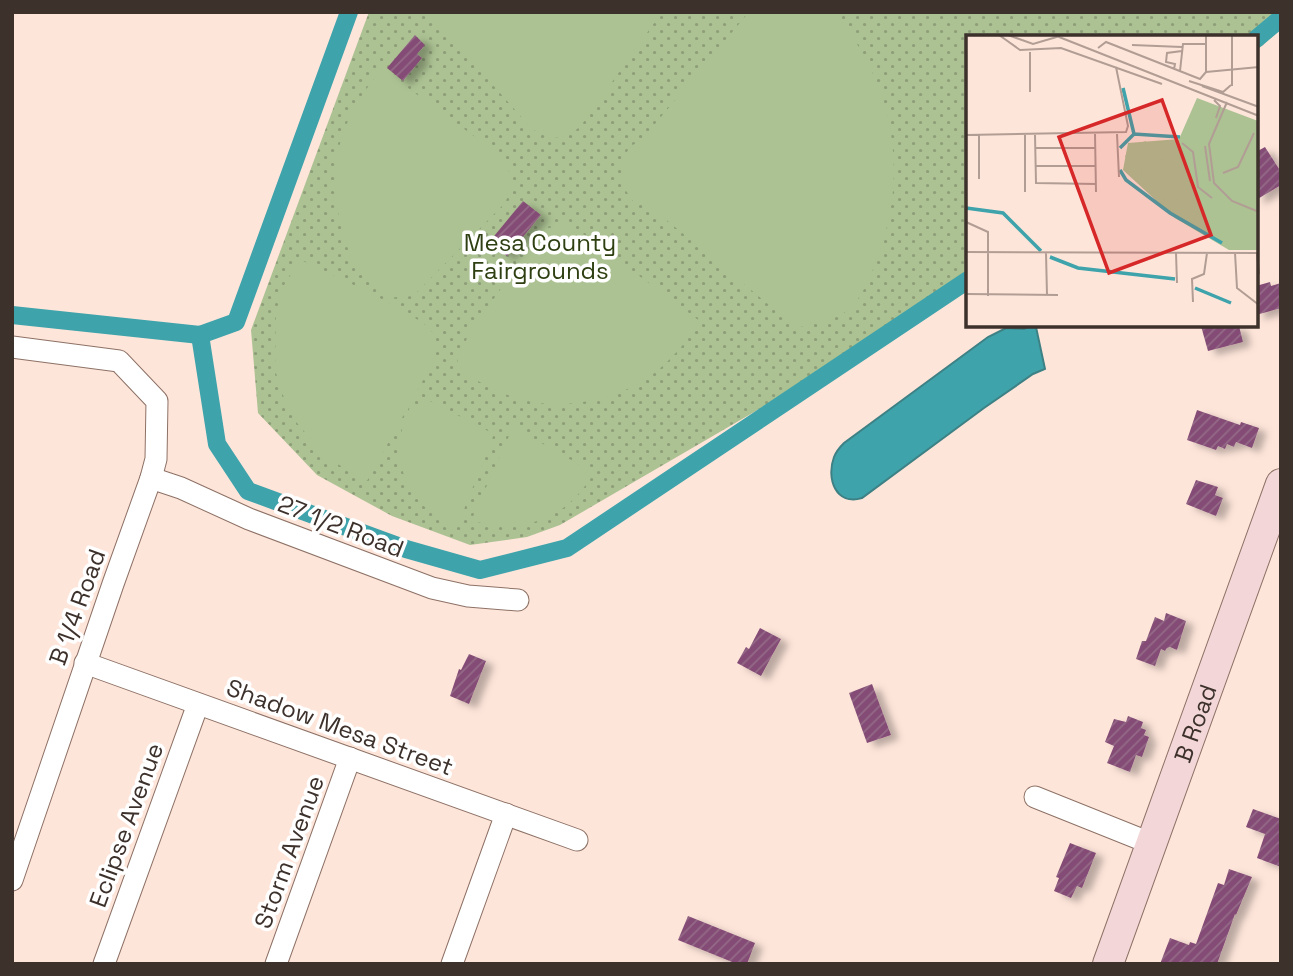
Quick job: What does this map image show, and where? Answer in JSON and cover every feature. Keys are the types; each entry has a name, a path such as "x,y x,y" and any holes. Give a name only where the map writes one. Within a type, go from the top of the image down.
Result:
{"street":[{"name":"B 1/4 Road","path":"12,347 119,361 157,401 156,459 151,478 12,880"},
{"name":"27 1/2 Road","path":"151,478 181,488 249,519 432,589 468,596 518,600"},
{"name":"B Road","path":"1108,964 1281,484"},
{"name":"Shadow Mesa Street","path":"85,663 577,840"},
{"name":"Eclipse Avenue","path":"104,964 198,704"},
{"name":"Storm Avenue","path":"276,964 350,758"},
{"path":"1035,797 1150,843"},
{"path":"452,964 506,814"}],"green space":[{"name":"Mesa County Fairgrounds","path":"369,12 1281,12 1281,29 1258,49 1258,35 966,35 966,289 560,525 527,537 470,545 392,516 317,475 258,413 251,330"},
{"path":"436,12 662,12 580,127 556,138 532,129 432,16"},
{"path":"749,12 833,12 870,67 890,128 894,159 893,192 888,224 867,283 856,302 845,312 826,321 797,328 652,208 633,201 622,185 621,164 629,148 645,136"},
{"path":"382,69 497,153 506,166 512,183 504,204 413,296 385,298 362,275 347,245 337,203 336,161 340,142 356,105"},
{"path":"566,225 579,231 701,322 657,371 628,389 593,400 557,404 523,400 498,391 459,371 457,357 470,333 532,244 548,228"},
{"path":"301,260 410,315 432,332 435,340 432,364 367,481 327,458 297,423 284,398 275,370 276,311 285,283"},
{"path":"428,400 494,434 457,527 424,506 405,478 401,461 403,426 410,407"},
{"path":"513,427 594,473 570,502 542,520 509,525 471,521"}],"water":[{"path":"1036,327 1045,369 1033,374 984,408 862,498 846,498 835,489 831,474 832,465 836,453 844,443 988,337 1006,328"}],"building":[{"path":"415,35 425,45 417,54 422,58 403,81 387,68"},
{"path":"1265,147 1281,172 1281,185 1258,199 1258,151"},
{"path":"523,201 541,215 507,256 490,241"},
{"path":"1270,282 1271,286 1281,283 1281,308 1258,314 1258,285"},
{"path":"1201,327 1239,327 1243,342 1208,351"},
{"path":"1197,410 1240,425 1241,422 1259,428 1252,448 1236,442 1234,447 1227,444 1225,449 1218,446 1216,450 1187,440"},
{"path":"1196,480 1218,487 1215,495 1223,498 1216,516 1186,504"},
{"path":"1166,613 1186,621 1177,650 1170,647 1165,651 1161,649 1155,666 1136,659 1155,617 1164,621"},
{"path":"760,628 781,639 761,676 737,663 746,647 749,649"},
{"path":"469,654 486,661 469,704 450,696 459,669 461,670"},
{"path":"872,684 891,735 867,743 849,693"},
{"path":"1128,716 1143,722 1141,728 1146,730 1144,735 1149,737 1142,757 1136,755 1130,772 1107,763 1114,746 1105,742 1114,719 1126,722"},
{"path":"1253,809 1281,819 1281,867 1257,858 1265,834 1246,827"},
{"path":"1070,843 1096,853 1082,888 1077,886 1071,898 1054,891 1059,878 1056,877"},
{"path":"1229,869 1252,877 1217,964 1160,964 1170,938 1189,945 1190,942 1196,944 1218,883 1224,885"},
{"path":"688,916 755,943 747,964 737,964 678,940"}],"waterway":[{"path":"12,315 200,335 236,322 349,12"},
{"path":"1258,37 1281,18"},
{"path":"200,335 217,444 248,491 406,549 480,570 567,548 966,281"}]}
